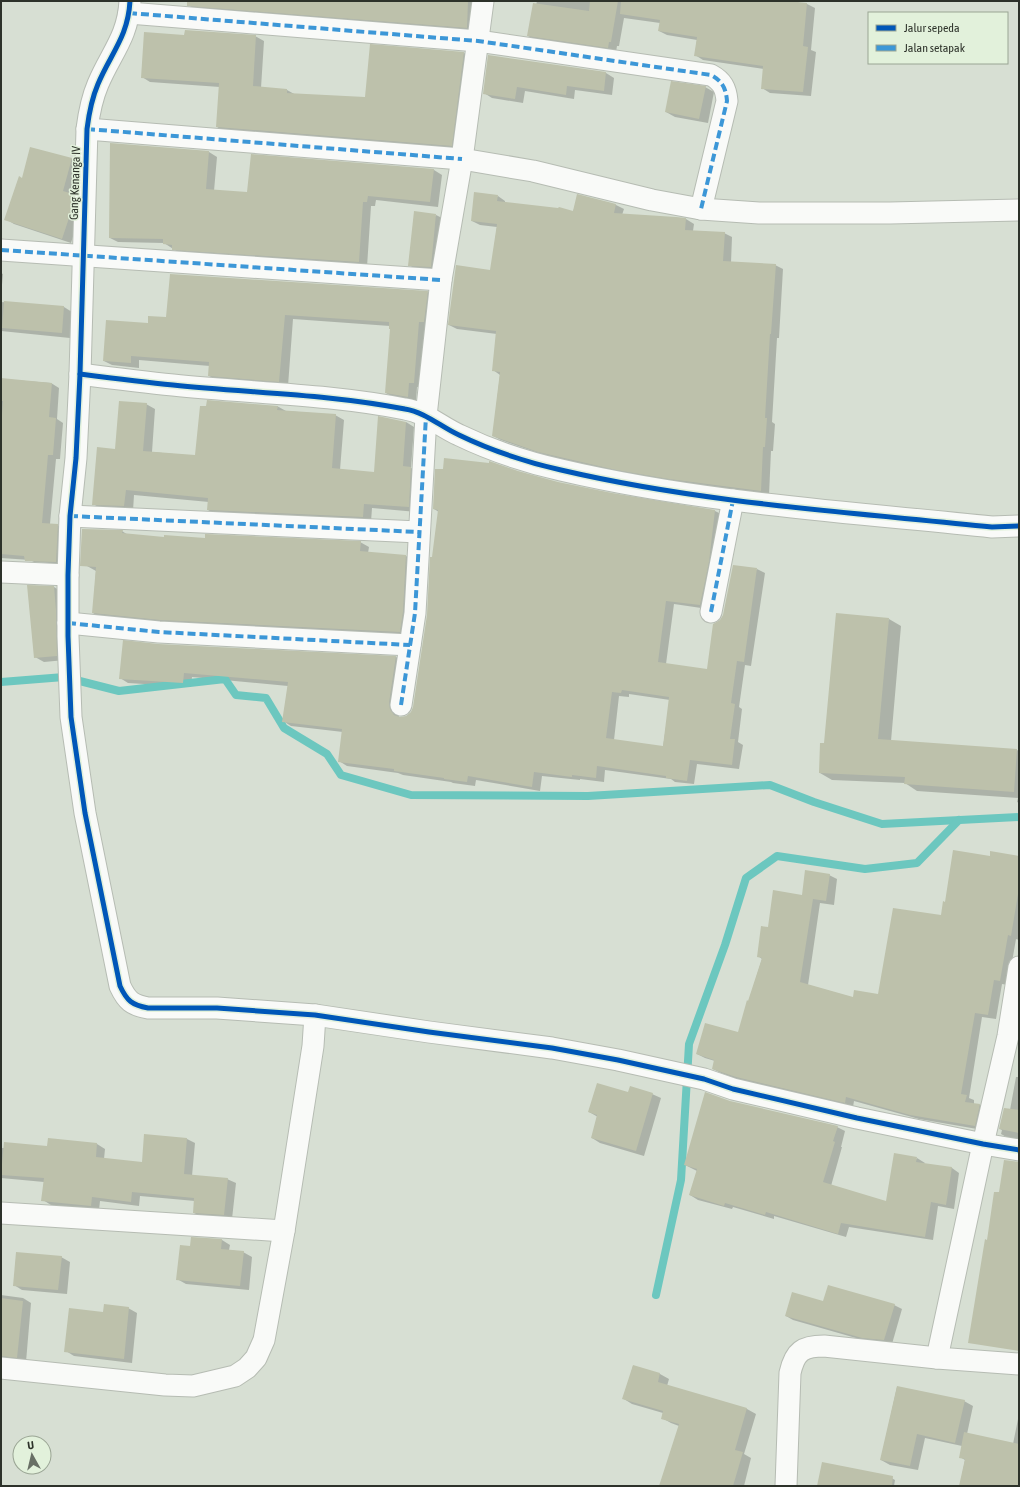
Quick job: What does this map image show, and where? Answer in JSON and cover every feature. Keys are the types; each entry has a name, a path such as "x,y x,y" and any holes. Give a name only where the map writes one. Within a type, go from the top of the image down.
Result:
{"street":[{"path":"401,705 415,613 426,416 441,280 462,159 483,1"},
{"path":"130,7 478,41 711,75 723,83 727,100 701,209"},
{"name":"Gang Kenanga IV","path":"130,7 124,36 98,83 90,107 87,128 80,374 76,458 70,516 68,575 71,717 84,813 120,986 128,1000 138,1006 148,1008 217,1008 315,1014 429,1032 552,1048 618,1060 704,1079 733,1088 856,1118 1019,1150"},
{"path":"87,128 462,159 533,172 652,200 701,209 759,213 890,213 1019,210"},
{"path":"1,250 441,280"},
{"path":"80,374 172,385 370,403 409,409 426,416 456,434 475,443 512,457 561,470 658,489 733,500 992,528 1019,526"},
{"path":"710,612 733,500"},
{"path":"70,516 419,532"},
{"path":"1,572 68,575"},
{"path":"68,630 159,632 410,645"},
{"path":"937,1358 983,1144 1014,1037 1019,967"},
{"path":"1,1368 165,1385 193,1386 235,1376 247,1368 256,1358 264,1340 284,1231 312,1046 315,1014"},
{"path":"1,1213 284,1231"},
{"path":"786,1486 790,1373 796,1356 809,1346 824,1346 937,1358 1019,1364"}],"building":[{"path":"187,1 468,1 467,28 187,6"},
{"path":"590,1 618,1 611,42 609,42 608,48 527,36 533,3 589,11"},
{"path":"621,1 788,1 807,3 803,46 808,47 803,92 761,89 763,66 694,56 697,37 658,31 660,20 620,14"},
{"path":"185,30 256,35 253,86 287,89 287,93 365,97 370,44 464,52 452,146 216,127 219,83 141,78 144,32 184,35"},
{"path":"488,55 606,72 604,91 567,86 566,95 517,87 515,99 483,94"},
{"path":"671,81 706,86 699,119 665,112"},
{"path":"110,143 209,151 206,189 247,192 251,154 434,169 430,202 368,196 367,202 363,202 359,262 172,250 172,245 163,244 163,239 109,238"},
{"path":"30,147 72,158 63,191 73,194 73,206 62,239 4,220 19,176 22,178"},
{"path":"474,192 498,195 497,201 559,207 573,211 577,194 616,204 614,213 686,218 685,230 725,232 723,261 776,264 770,334 765,418 767,418 765,447 763,447 761,491 669,479 616,470 538,452 492,436 500,372 492,371 496,331 448,325 456,265 490,270 497,224 471,221"},
{"path":"414,211 436,214 431,267 408,266"},
{"path":"170,274 428,291 424,322 419,322 414,383 409,383 408,397 385,393 390,329 389,322 285,315 279,382 208,376 209,362 131,356 131,363 103,361 106,320 148,323 148,316 166,317"},
{"path":"4,301 64,306 62,333 2,328"},
{"path":"1,378 52,383 49,417 56,418 53,455 48,455 42,523 58,524 56,562 25,561 24,556 1,554 1,428 3,401 1,401"},
{"path":"207,400 278,406 277,410 336,414 332,468 374,472 378,416 406,422 403,466 411,467 409,507 364,504 363,517 207,510 208,498 126,490 124,506 92,505 97,447 115,449 119,401 147,403 143,451 195,455 200,406 206,406"},
{"path":"444,458 489,463 489,461 558,482 612,493 715,510 709,562 700,605 666,601 658,662 707,669 713,624 720,620 723,615 733,565 757,568 744,662 737,661 731,703 735,704 730,739 735,739 732,765 690,760 687,781 666,778 666,776 597,766 596,778 572,775 572,777 534,772 532,787 468,776 467,782 444,779 394,771 394,769 338,762 342,729 282,722 288,682 184,673 183,683 119,679 123,640 158,644 396,656 389,703 390,709 394,715 400,717 406,716 411,712 413,707 427,615 430,557 432,557 438,510 433,509 435,469 443,469","holes":["622,690 669,697 663,746 606,738 612,692 621,693"]},
{"path":"82,529 123,530 122,533 164,537 164,535 205,538 205,534 361,541 360,551 406,555 403,612 400,632 160,620 92,613 96,567 80,566"},
{"path":"27,585 54,586 57,656 34,658"},
{"path":"836,613 889,618 878,739 1017,749 1014,792 904,784 905,777 819,773 820,743 824,743"},
{"path":"953,850 990,856 990,851 1019,856 1019,888 1011,936 1008,935 1000,981 994,980 988,1015 975,1013 961,1094 967,1095 965,1102 980,1104 975,1126 910,1115 846,1097 845,1103 736,1077 712,1069 714,1060 696,1054 705,1023 738,1032 747,1000 748,1001 762,958 757,957 761,926 768,927 773,890 802,895 805,870 830,874 826,901 813,899 800,982 853,997 854,990 878,994 893,908 941,915 943,901 945,902"},
{"path":"597,1083 628,1092 630,1086 653,1093 636,1151 591,1138 597,1115 588,1112"},
{"path":"705,1092 730,1101 838,1126 833,1141 835,1142 823,1182 886,1201 894,1153 917,1157 916,1162 952,1167 946,1205 931,1202 925,1237 841,1223 838,1234 766,1212 765,1215 725,1203 724,1206 689,1195 697,1169 684,1165"},
{"path":"1004,1108 1019,1110 1019,1133 999,1129"},
{"path":"144,1134 187,1138 184,1174 228,1178 224,1215 193,1213 194,1198 132,1192 131,1202 92,1197 91,1206 41,1201 44,1178 1,1175 4,1142 47,1146 48,1138 97,1143 96,1157 142,1162"},
{"path":"1004,1160 1019,1162 1019,1351 968,1343 985,1239 987,1240 994,1192 999,1192"},
{"path":"191,1237 222,1239 221,1249 244,1251 240,1286 176,1280 180,1245 190,1246"},
{"path":"16,1252 62,1256 58,1290 13,1286"},
{"path":"828,1285 895,1304 884,1340 862,1338 785,1316 792,1292 823,1301"},
{"path":"1,1298 23,1301 17,1358 1,1356"},
{"path":"104,1304 129,1307 124,1359 64,1352 69,1308 103,1312"},
{"path":"633,1365 660,1373 658,1382 747,1408 735,1450 743,1452 733,1486 659,1486 679,1424 661,1419 663,1411 622,1399"},
{"path":"897,1386 965,1400 955,1443 917,1434 910,1466 880,1460"},
{"path":"964,1432 1019,1444 1019,1486 959,1486 965,1459 959,1458"},
{"path":"822,1462 893,1476 892,1486 817,1486"}],"waterway":[{"path":"1,682 64,677 119,691 225,679 236,695 266,698 284,728 327,754 341,775 411,795 588,796 770,785 814,802 882,824 1019,817"},
{"path":"656,1295 681,1180 689,1044 725,945 746,878 777,856 865,869 917,863 959,820"}],"marked path":[{"path":"129,13 478,41 711,75 723,85 726,92 727,101 701,209"},
{"path":"87,129 462,159"},
{"path":"1,250 441,280"},
{"path":"401,705 415,613 426,416"},
{"path":"711,612 733,500"},
{"path":"70,516 419,532"},
{"path":"68,623 159,632 410,645"}],"cycle path":[{"path":"130,1 126,25 94,95 87,129 80,374 76,458 70,516 68,575 68,636 71,717 85,813 120,986 128,999 134,1004 148,1008 217,1008 315,1015 552,1048 618,1060 704,1079 733,1089 857,1118 1019,1150"},
{"path":"80,374 202,388 348,400 405,409 426,416 452,432 471,441 522,460 561,470 668,491 721,499 830,511 992,527 1019,526"}]}
